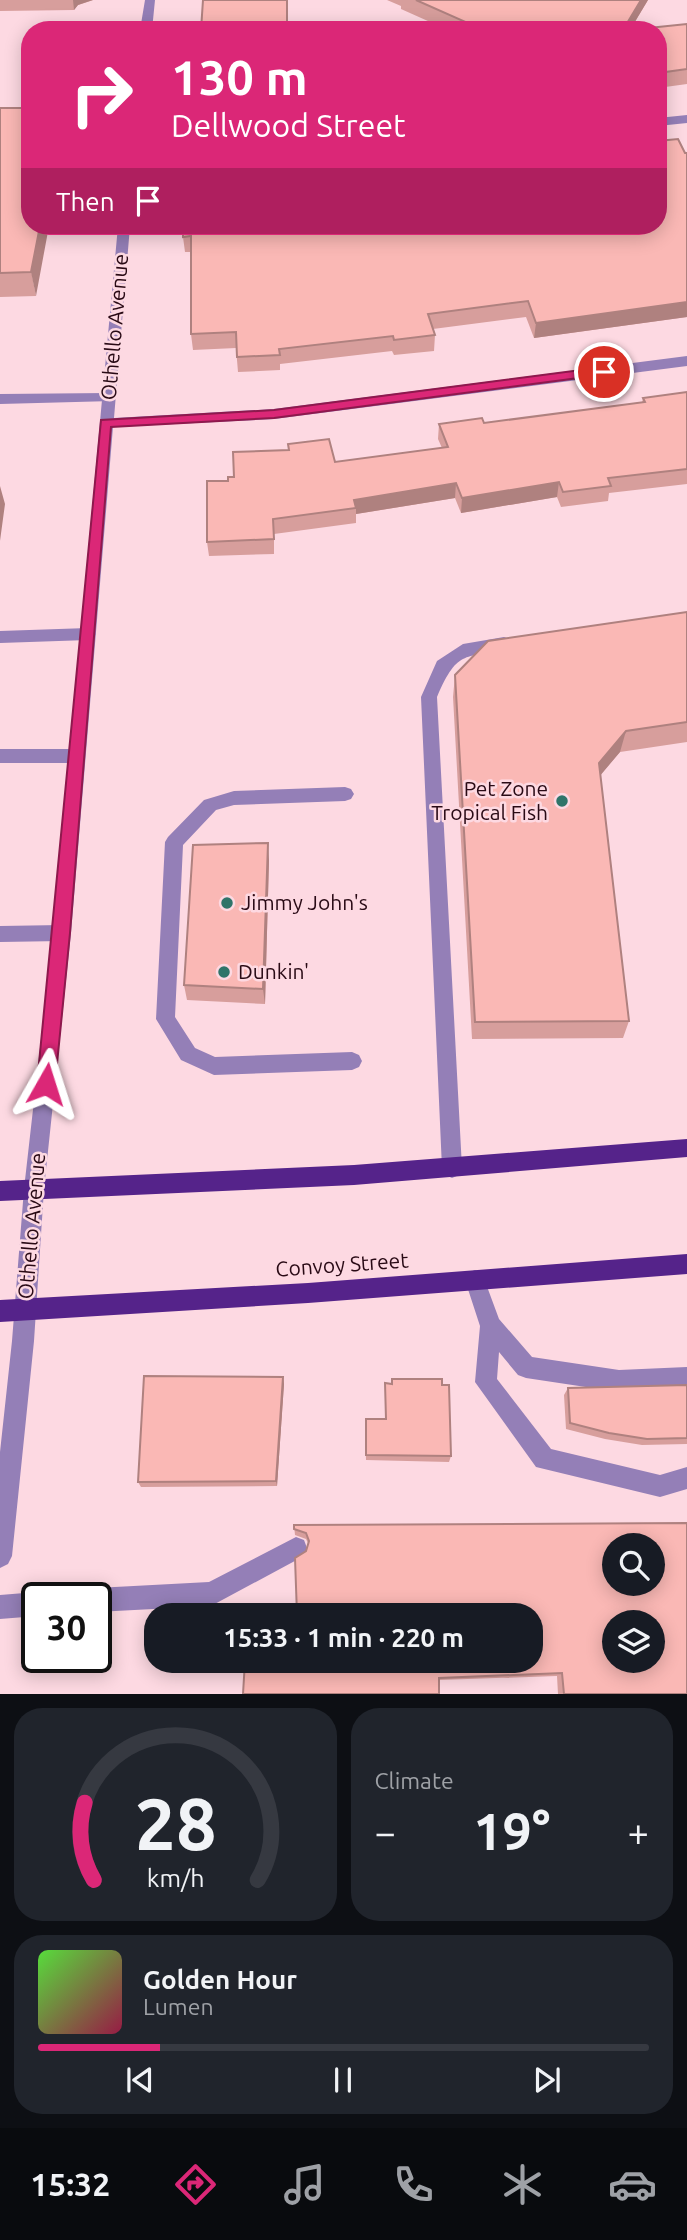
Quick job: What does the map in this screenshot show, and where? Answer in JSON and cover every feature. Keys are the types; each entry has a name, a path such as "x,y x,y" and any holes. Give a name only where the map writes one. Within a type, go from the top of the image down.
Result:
{"main road":[{"path":"0,1191 354,1175 687,1148"},
{"name":"Convoy Street","path":"0,1311 687,1264"}],"street":[{"path":"147,21 150,0"},
{"path":"667,121 687,119"},
{"name":"Othello Avenue","path":"0,1556 26,1310 33,1189 62,933 123,235"},
{"path":"105,423 274,414 687,361"},
{"path":"0,399 108,398"},
{"path":"0,637 88,634"},
{"path":"452,1168 429,697 443,665 469,648 523,640"},
{"path":"0,756 77,756"},
{"path":"345,794 234,798 209,805 174,842 165,1019 188,1054 214,1066 352,1061"},
{"path":"0,934 62,933"},
{"path":"475,1280 491,1326 526,1367 619,1381 687,1378"},
{"path":"491,1326 486,1382 544,1459 660,1486 687,1478"},
{"path":"112,1599 211,1594 296,1548"},
{"path":"0,1607 21,1605"}],"building":[{"path":"203,0 287,0 287,21 202,21"},
{"path":"416,0 641,0 628,21 463,21"},
{"path":"687,24 687,69 667,72 667,26"},
{"path":"0,108 21,108 21,235 38,235 31,272 0,273"},
{"path":"678,139 687,153 687,302 536,323 528,301 428,314 435,335 394,340 393,336 279,349 280,355 237,357 236,332 191,334 191,236 183,235 667,235 667,140"},
{"path":"687,392 687,469 608,478 611,486 563,492 559,482 462,498 456,483 354,500 356,508 273,519 274,539 207,542 207,481 228,481 228,477 234,477 233,452 289,450 288,444 329,439 335,462 448,447 439,424 482,418 484,423 645,402 643,398"},
{"path":"687,612 687,722 626,731 599,763 629,1021 475,1022 455,675 488,641"},
{"path":"268,843 263,989 184,985 193,845"},
{"path":"144,1376 283,1377 276,1481 138,1482"},
{"path":"392,1379 442,1379 442,1385 449,1385 451,1456 366,1455 366,1419 386,1419 385,1383 392,1384"},
{"path":"687,1385 687,1438 647,1439 570,1423 568,1388"},
{"path":"687,1523 687,1694 564,1694 562,1673 439,1678 439,1694 243,1694 244,1673 543,1673 543,1603 297,1603 295,1558 306,1551 309,1541 306,1533 294,1529 294,1525"}],"place":[{"name":"Pet Zone Tropical Fish","path":"562,801"},
{"name":"Jimmy John's","path":"227,903"},
{"name":"Dunkin'","path":"224,972"}],"route":[{"path":"46,1084 62,933 105,423 274,414 604,372"}]}
